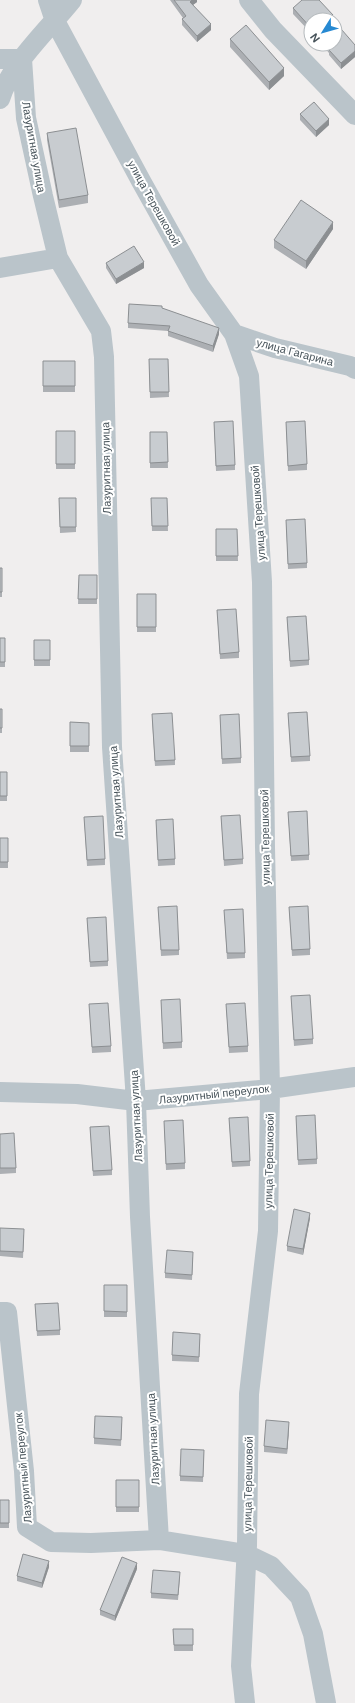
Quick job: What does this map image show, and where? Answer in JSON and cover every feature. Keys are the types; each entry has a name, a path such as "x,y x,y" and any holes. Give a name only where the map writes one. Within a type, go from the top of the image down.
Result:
{"street":[{"name":"улица Терешковой","path":"48,0 55,21 141,181 199,285 234,334 249,376 262,582 264,847 270,1089 268,1231 249,1394 246,1554 241,1666 245,1703"},
{"path":"0,99 3,90 22,59 72,0"},
{"path":"249,0 273,30 355,115"},
{"path":"0,59 22,59"},
{"name":"Лазуритная улица","path":"22,59 26,118 58,258 101,331 104,357 112,747 136,1102 140,1217 159,1540"},
{"path":"0,268 58,258"},
{"name":"улица Гагарина","path":"234,334 275,348 350,366 355,369"},
{"name":"Лазуритный переулок","path":"0,1092 77,1094 136,1102 270,1089 355,1077"},
{"name":"Лазуритный переулок","path":"0,1312 7,1312 24,1471 27,1527 51,1542 91,1543 159,1540 246,1554 271,1566 300,1597 313,1634 326,1703"}],"building":[{"path":"174,0 192,0 190,2 211,24 197,36 182,19 186,16"},
{"path":"302,0 319,0 330,12 303,12 303,19 293,8"},
{"path":"246,25 284,68 269,82 230,39"},
{"path":"343,31 355,45 355,51 341,63 331,52 343,52"},
{"path":"314,102 329,119 316,131 300,114"},
{"path":"76,128 88,195 59,200 47,133"},
{"path":"301,200 333,222 306,261 274,240"},
{"path":"134,246 144,262 116,279 106,263"},
{"path":"129,304 162,306 162,308 219,328 213,346 168,331 170,326 128,323"},
{"path":"149,359 168,359 169,392 150,392"},
{"path":"43,361 75,361 75,386 43,386"},
{"path":"233,421 235,465 216,466 214,422"},
{"path":"305,421 307,464 288,466 286,422"},
{"path":"56,431 75,431 75,464 56,464"},
{"path":"150,432 167,432 168,462 150,463"},
{"path":"59,498 76,498 76,527 60,527"},
{"path":"151,498 167,498 168,526 152,526"},
{"path":"305,519 307,563 288,564 286,520"},
{"path":"216,529 237,529 238,556 216,556"},
{"path":"0,568 2,568 2,592 0,592"},
{"path":"79,575 97,575 97,599 78,599"},
{"path":"137,594 156,594 156,627 137,627"},
{"path":"236,609 239,652 220,654 217,610"},
{"path":"306,616 309,660 290,661 287,617"},
{"path":"0,638 5,638 5,662 0,662"},
{"path":"34,640 50,640 50,660 34,660"},
{"path":"0,709 2,709 2,728 0,728"},
{"path":"307,712 310,756 291,757 288,713"},
{"path":"172,713 175,760 155,761 152,714"},
{"path":"239,714 241,758 222,759 220,715"},
{"path":"70,722 89,723 89,746 70,746"},
{"path":"0,772 7,772 7,796 0,796"},
{"path":"307,811 309,855 291,856 288,812"},
{"path":"240,815 243,859 224,860 221,816"},
{"path":"103,816 105,859 87,860 84,817"},
{"path":"173,819 175,859 158,860 156,820"},
{"path":"0,838 8,838 8,862 0,862"},
{"path":"177,906 179,950 161,950 158,907"},
{"path":"308,906 310,949 292,950 289,907"},
{"path":"243,909 245,953 227,953 224,910"},
{"path":"106,917 108,961 90,962 87,918"},
{"path":"310,995 313,1039 294,1040 291,996"},
{"path":"180,999 182,1042 163,1043 161,1000"},
{"path":"108,1003 111,1046 92,1047 89,1004"},
{"path":"245,1003 248,1046 229,1047 226,1004"},
{"path":"315,1115 317,1159 298,1160 296,1116"},
{"path":"248,1117 250,1161 232,1162 229,1118"},
{"path":"183,1120 185,1163 166,1164 164,1121"},
{"path":"109,1126 112,1170 93,1171 90,1127"},
{"path":"14,1133 16,1168 0,1168 0,1134"},
{"path":"294,1209 310,1213 303,1249 287,1246"},
{"path":"0,1228 24,1229 23,1252 0,1251"},
{"path":"167,1250 193,1252 192,1275 165,1273"},
{"path":"104,1285 127,1285 127,1312 104,1311"},
{"path":"58,1303 60,1330 37,1331 35,1304"},
{"path":"173,1332 200,1334 199,1357 172,1355"},
{"path":"95,1416 122,1417 121,1440 94,1438"},
{"path":"266,1420 289,1422 287,1449 264,1446"},
{"path":"181,1449 204,1450 203,1477 180,1476"},
{"path":"116,1480 139,1480 139,1507 116,1507"},
{"path":"0,1500 9,1500 9,1523 0,1523"},
{"path":"23,1554 49,1561 42,1583 17,1576"},
{"path":"122,1557 137,1563 115,1616 100,1610"},
{"path":"153,1570 180,1572 178,1595 151,1593"},
{"path":"173,1629 193,1629 193,1645 174,1645"}]}
